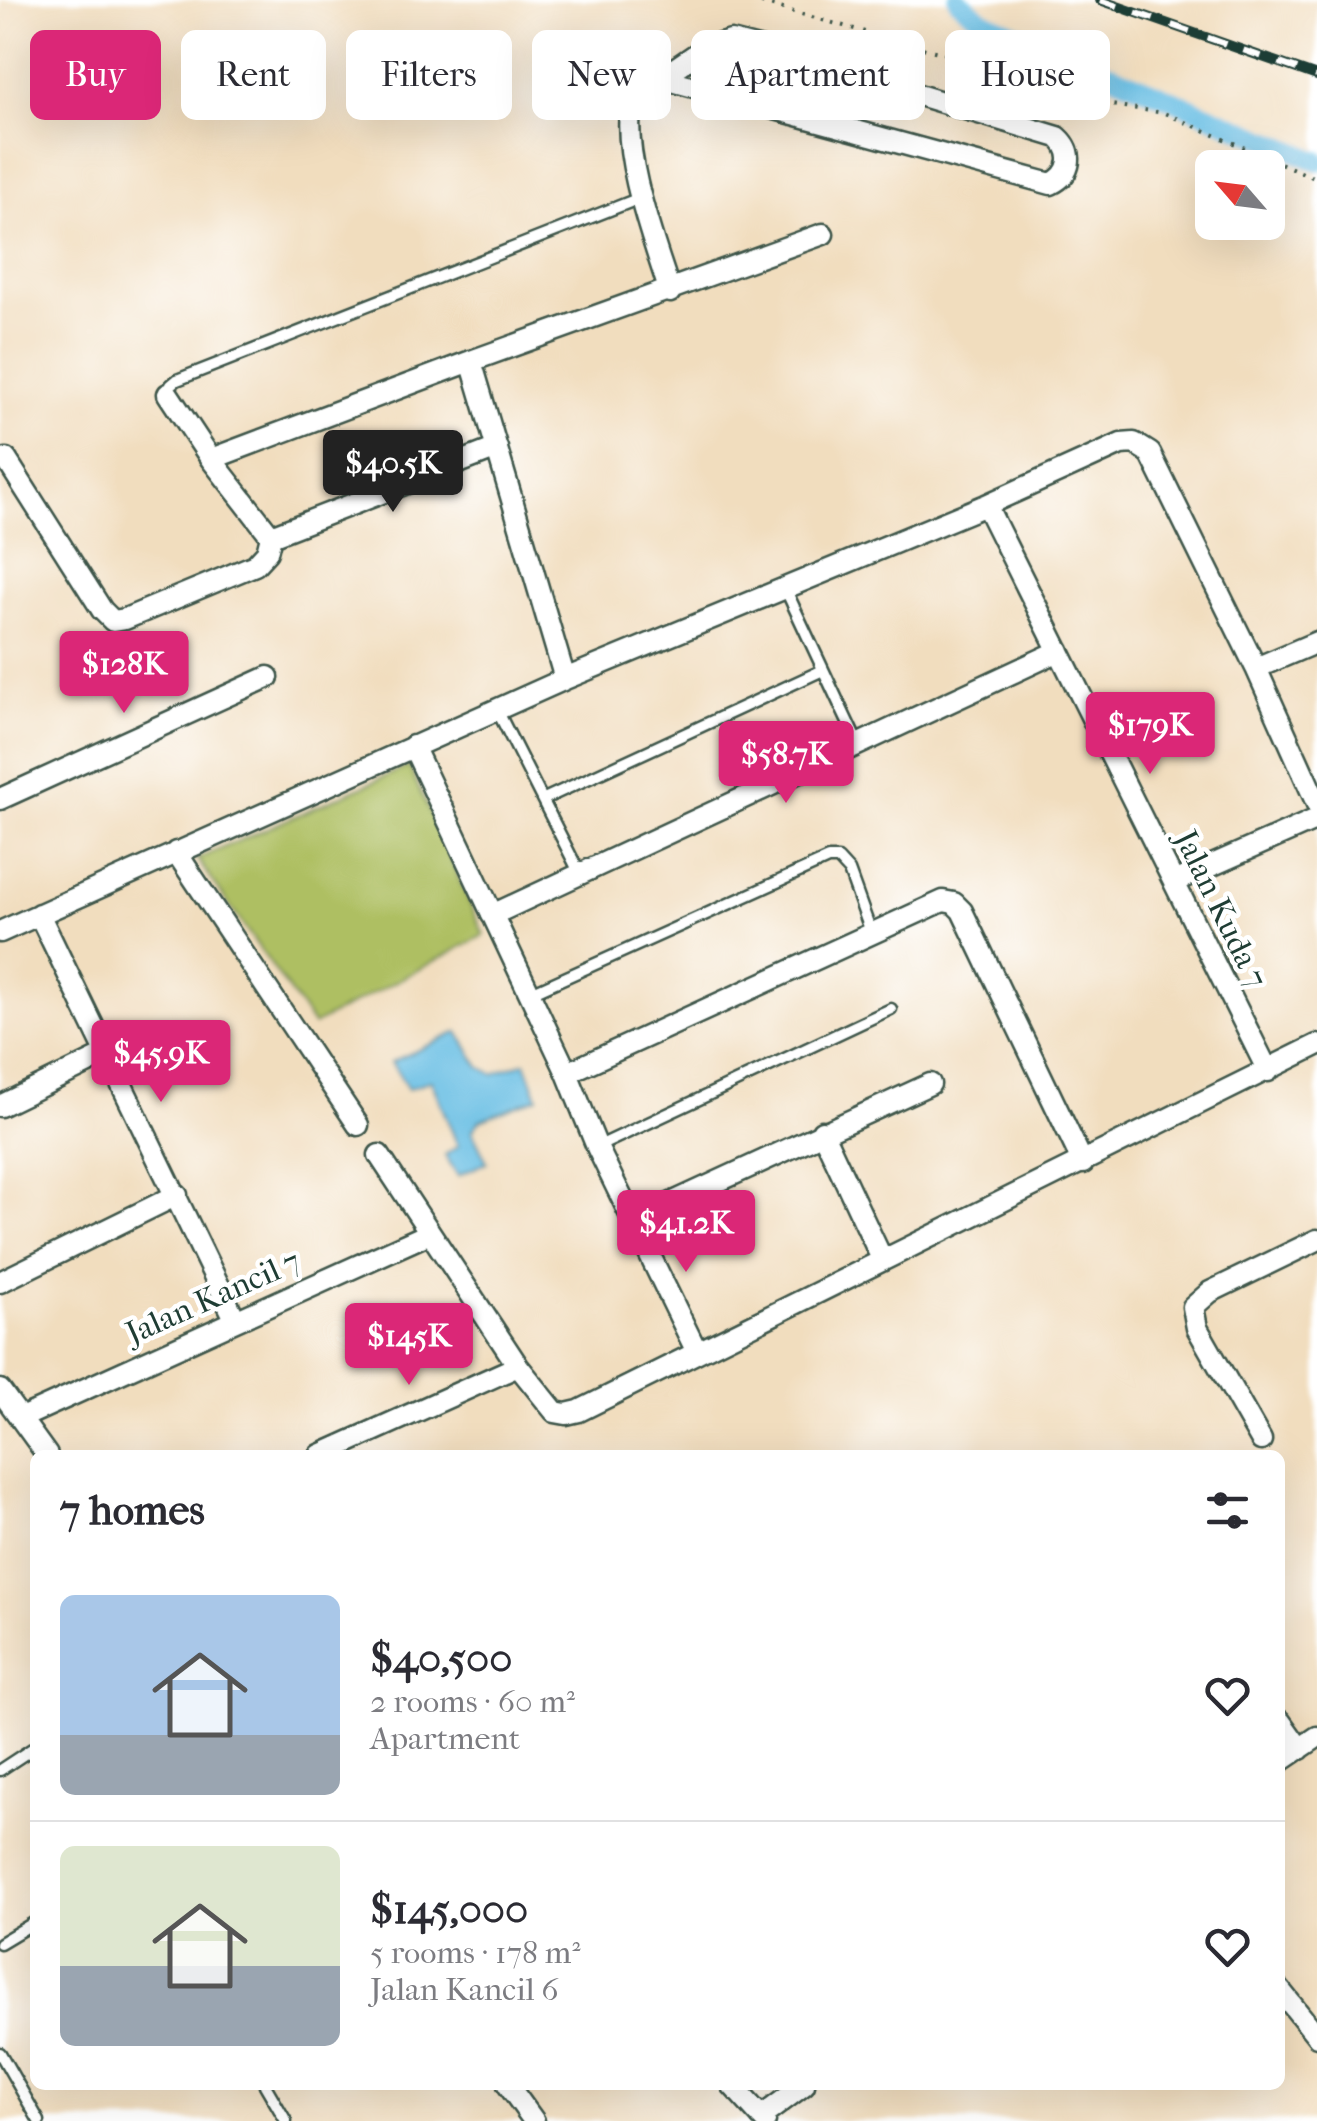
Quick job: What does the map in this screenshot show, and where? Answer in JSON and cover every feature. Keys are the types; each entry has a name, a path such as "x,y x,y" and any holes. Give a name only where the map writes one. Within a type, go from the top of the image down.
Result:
{"street":[{"path":"731,41 1058,137 1068,146 1070,161 1066,172 1051,184 661,78 705,48 731,41"},
{"path":"632,120 631,145 640,198 670,292"},
{"path":"212,459 823,234"},
{"path":"471,361 566,679"},
{"path":"168,394 271,536"},
{"path":"0,932 566,679 986,505 1121,444 1134,443 1150,453 1256,668 1317,804"},
{"path":"271,536 497,448"},
{"path":"6,459 102,610 113,621 255,565 267,552 271,536"},
{"name":"Jalan Kuda 7","path":"986,505 1268,1071"},
{"path":"1256,668 1317,642"},
{"path":"492,915 1059,651"},
{"path":"0,799 268,677"},
{"path":"413,746 567,1074 596,1147 696,1350"},
{"path":"1174,882 1317,819"},
{"path":"176,852 358,1124"},
{"path":"567,1074 944,901 954,903 962,911 1083,1162"},
{"path":"38,914 235,1319"},
{"path":"379,1156 518,1366 555,1412 566,1414 1317,1045"},
{"path":"0,1106 107,1054"},
{"path":"632,1222 930,1084"},
{"path":"822,1132 882,1259"},
{"path":"0,1282 177,1194"},
{"name":"Jalan Kancil 7","path":"20,1418 430,1233"},
{"path":"1261,1440 1196,1328 1194,1307 1210,1292 1317,1240"},
{"path":"331,1450 518,1366"},
{"path":"0,1390 44,1450"},
{"path":"1285,1725 1308,1743 1285,1759"},
{"path":"1285,1996 1317,2036"},
{"path":"518,2090 534,2121"},
{"path":"737,2090 763,2119 798,2090"}],"lane":[{"path":"168,394 170,385 177,380 640,198"},
{"path":"786,588 858,744"},
{"path":"544,799 824,670"},
{"path":"497,710 580,875"},
{"path":"530,994 828,859 838,859 849,871 871,932"},
{"path":"596,1147 892,1008"},
{"path":"0,1770 30,1749"},
{"path":"0,1943 30,1925"},
{"path":"0,2053 39,2121"},
{"path":"268,2090 286,2121"}],"path":[{"path":"751,0 1010,69 1098,103 1164,113 1317,179"}],"green space":[{"path":"409,766 484,935 313,1025 197,859"}],"water":[{"path":"458,1032 480,1067 493,1074 525,1062 538,1097 480,1120 472,1131 487,1162 458,1176 445,1155 458,1146 431,1080 408,1089 391,1062"}],"waterway":[{"path":"958,0 982,20 1317,161"}],"railway":[{"path":"1100,0 1317,76"}]}
